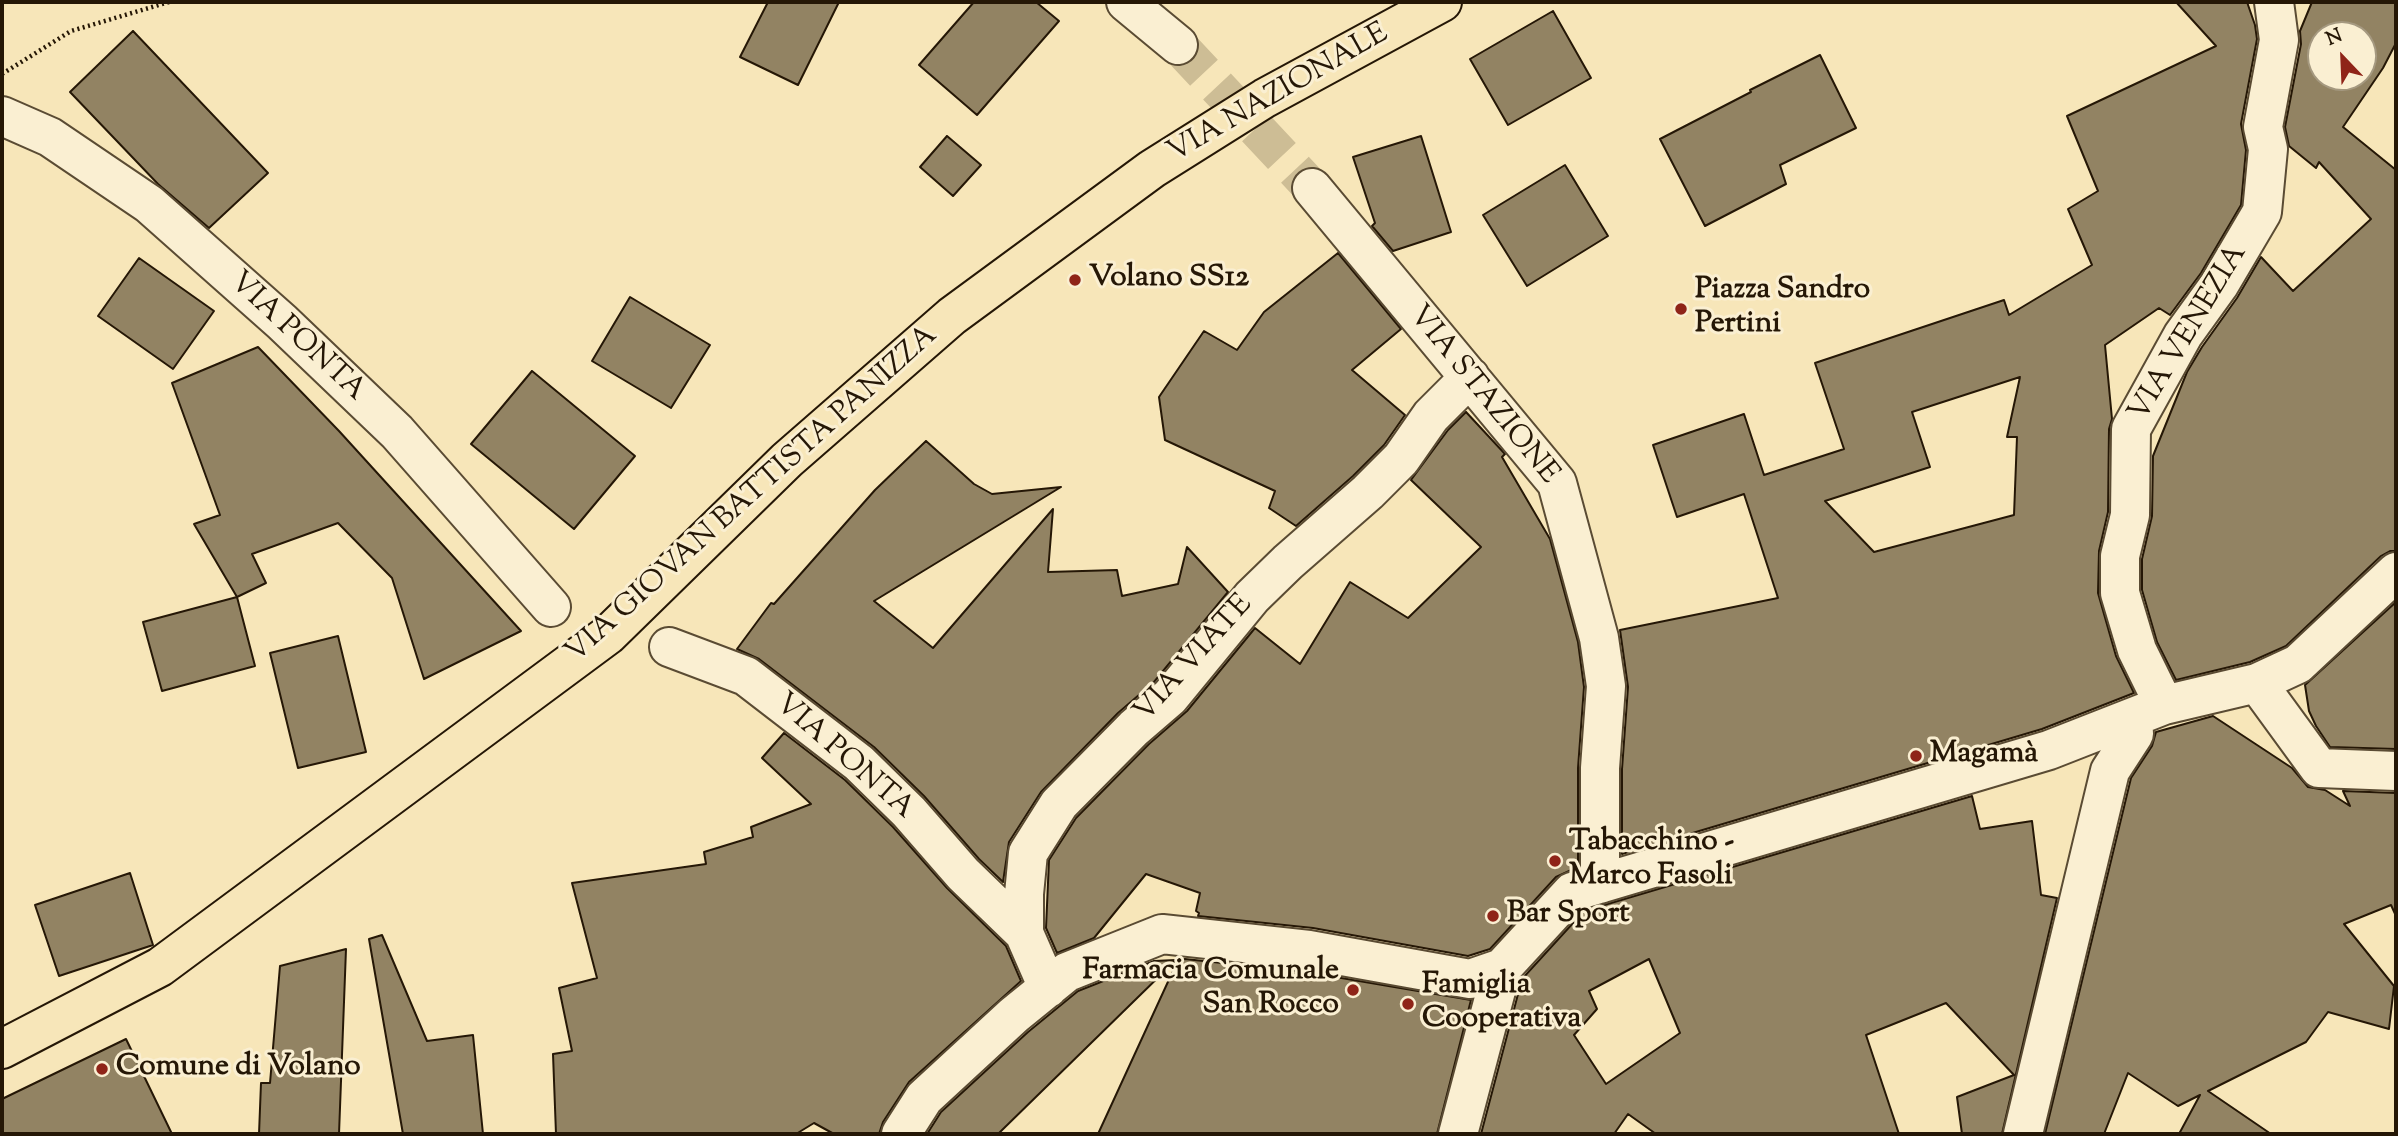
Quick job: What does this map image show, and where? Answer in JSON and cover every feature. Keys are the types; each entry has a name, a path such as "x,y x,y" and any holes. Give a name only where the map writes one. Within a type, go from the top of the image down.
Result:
{"main road":[{"name":"VIA NAZIONALE","path":"1152,169 1265,98 1442,2"},
{"name":"VIA GIOVAN BATTISTA PANIZZA","path":"2,1049 160,967 608,635 788,460 952,316 1152,169"}],"street":[{"path":"1126,2 1178,45"},
{"name":"VIA VENEZIA","path":"2149,711 2137,650 2120,593 2120,555 2130,515 2132,429 2183,335 2219,285 2262,212 2268,149 2263,127 2280,40 2274,2"},
{"name":"VIA PONTA","path":"2,116 50,137 149,204 251,295 397,432 551,607"},
{"name":"VIA STAZIONE","path":"1312,188 1557,483 1599,638 1606,686 1600,768 1600,884"},
{"name":"VIA VIATE","path":"1048,988 1024,933 1028,853 1059,804 1133,728 1170,697 1252,597 1393,467 1432,416 1470,377"},
{"path":"1458,1134 1502,968 1572,892 2049,750 2149,711 2258,683 2298,664 2396,572"},
{"name":"VIA PONTA","path":"668,647 746,676 859,763 908,812 963,874 1024,933"},
{"path":"2258,683 2319,768 2396,771"},
{"path":"2024,1134 2110,771 2149,711"},
{"path":"901,1134 924,1098 1014,1015 1067,972 1162,934 1308,950 1470,979 1502,968"}],"path":[{"path":"2,75 71,31 169,2"}],"building":[{"path":"768,2 839,2 798,85 740,57"},
{"path":"974,2 1036,2 1059,21 977,115 919,65"},
{"path":"2176,2 2247,2 2255,25 2257,39 2241,124 2246,150 2241,205 2201,273 2170,315 2159,308 2105,345 2112,419 2109,429 2108,512 2099,551 2098,593 2116,656 2134,693 2042,729 1622,854 1622,769 1628,687 1620,630 1778,598 1744,494 1677,517 1653,445 1744,414 1764,475 1844,449 1815,363 2004,300 2009,315 2092,265 2068,209 2098,191 2067,116 2216,46","holes":["2020,377 2007,437 2017,437 2014,515 1874,552 1825,501 1930,467 1912,412"]},
{"path":"2312,2 2396,2 2396,43 2377,77 2377,21 2307,21 2307,91 2367,91 2343,127 2396,170 2396,551 2381,556 2286,646 2250,662 2176,680 2157,642 2142,590 2142,559 2152,516 2153,456 2187,372 2261,257 2293,291 2371,219 2319,162 2316,168 2289,146 2285,127 2301,44 2300,31"},
{"path":"1553,11 1591,78 1508,125 1470,59"},
{"path":"133,31 268,173 209,228 158,184 70,92"},
{"path":"1820,55 1856,128 1780,165 1786,184 1705,226 1660,139"},
{"path":"947,136 981,165 953,196 920,167"},
{"path":"1421,136 1451,232 1393,251 1372,226 1375,223 1353,157"},
{"path":"1565,165 1608,236 1527,286 1483,215"},
{"path":"1338,253 1401,329 1352,370 1405,415 1384,445 1296,526 1269,508 1275,491 1165,440 1159,397 1204,331 1237,350 1264,312"},
{"path":"139,258 214,311 173,369 98,316"},
{"path":"630,297 710,345 671,408 592,361"},
{"path":"258,347 339,431 521,631 424,679 392,578 338,523 252,554 266,583 237,597 194,524 220,515 172,383"},
{"path":"532,371 635,456 574,529 471,444"},
{"path":"1466,412 1505,454 1502,457 1550,539 1578,642 1584,687 1578,768 1578,867 1556,877 1490,949 1468,956 1313,928 1198,916 1196,911 1200,893 1146,874 1094,938 1057,953 1046,928 1049,860 1076,818 1149,744 1187,711 1255,628 1300,664 1350,582 1408,618 1481,547 1411,480 1448,430"},
{"path":"926,441 974,484 992,494 1061,487 874,601 933,648 1053,509 1048,572 1117,570 1122,596 1178,584 1187,547 1228,592 1154,682 1118,713 1041,792 1009,842 1003,882 979,859 924,796 874,747 759,659 737,649 771,603 774,604 875,490"},
{"path":"237,597 255,666 162,691 143,622"},
{"path":"2396,602 2396,749 2330,747 2309,711 2305,685"},
{"path":"338,636 366,752 298,768 270,653"},
{"path":"2213,716 2292,768 2308,787 2325,790 2350,806 2343,791 2396,793 2396,916 2391,905 2344,924 2394,986 2389,1029 2328,1012 2306,1042 2208,1091 2271,1134 2179,1134 2200,1095 2178,1106 2128,1073 2104,1134 2045,1134 2131,778 2152,746 2156,732"},
{"path":"784,733 845,780 893,827 947,888 1006,946 1021,981 909,1082 883,1122 879,1134 834,1134 814,1123 796,1134 556,1134 553,1054 572,1051 559,988 597,978 572,883 706,864 704,852 753,837 751,827 811,804 762,758"},
{"path":"1972,796 1980,829 2032,821 2041,895 2057,898 2002,1134 1962,1134 1957,1097 2014,1075 1946,1003 1866,1035 1899,1134 1656,1134 1628,1114 1614,1134 1481,1134 1522,979 1584,911","holes":["1649,959 1680,1033 1606,1084 1574,1035 1597,1009 1589,991"]},
{"path":"130,873 153,945 59,976 35,905"},
{"path":"382,935 427,1041 473,1035 483,1134 403,1134 369,939"},
{"path":"346,949 339,1134 259,1134 261,1083 270,1083 280,966"},
{"path":"1176,960 998,1134 927,1134 941,1112 1028,1032 1078,991 1154,961"},
{"path":"1178,960 1306,972 1471,1000 1437,1134 1098,1134"},
{"name":"Comune di Volano","path":"126,1039 172,1134 2,1134 2,1099"}],"tunnel":[{"path":"1178,45 1312,188"}],"place":[{"name":"Volano SS12","path":"1075,280"},
{"name":"Piazza Sandro Pertini","path":"1681,309"},
{"name":"Magamà","path":"1916,756"},
{"name":"Tabacchino - Marco Fasoli","path":"1555,861"},
{"name":"Bar Sport","path":"1493,916"},
{"name":"Farmacia Comunale San Rocco","path":"1353,990"},
{"name":"Famiglia Cooperativa","path":"1408,1004"},
{"name":"Comune di Volano","path":"102,1069"}]}
